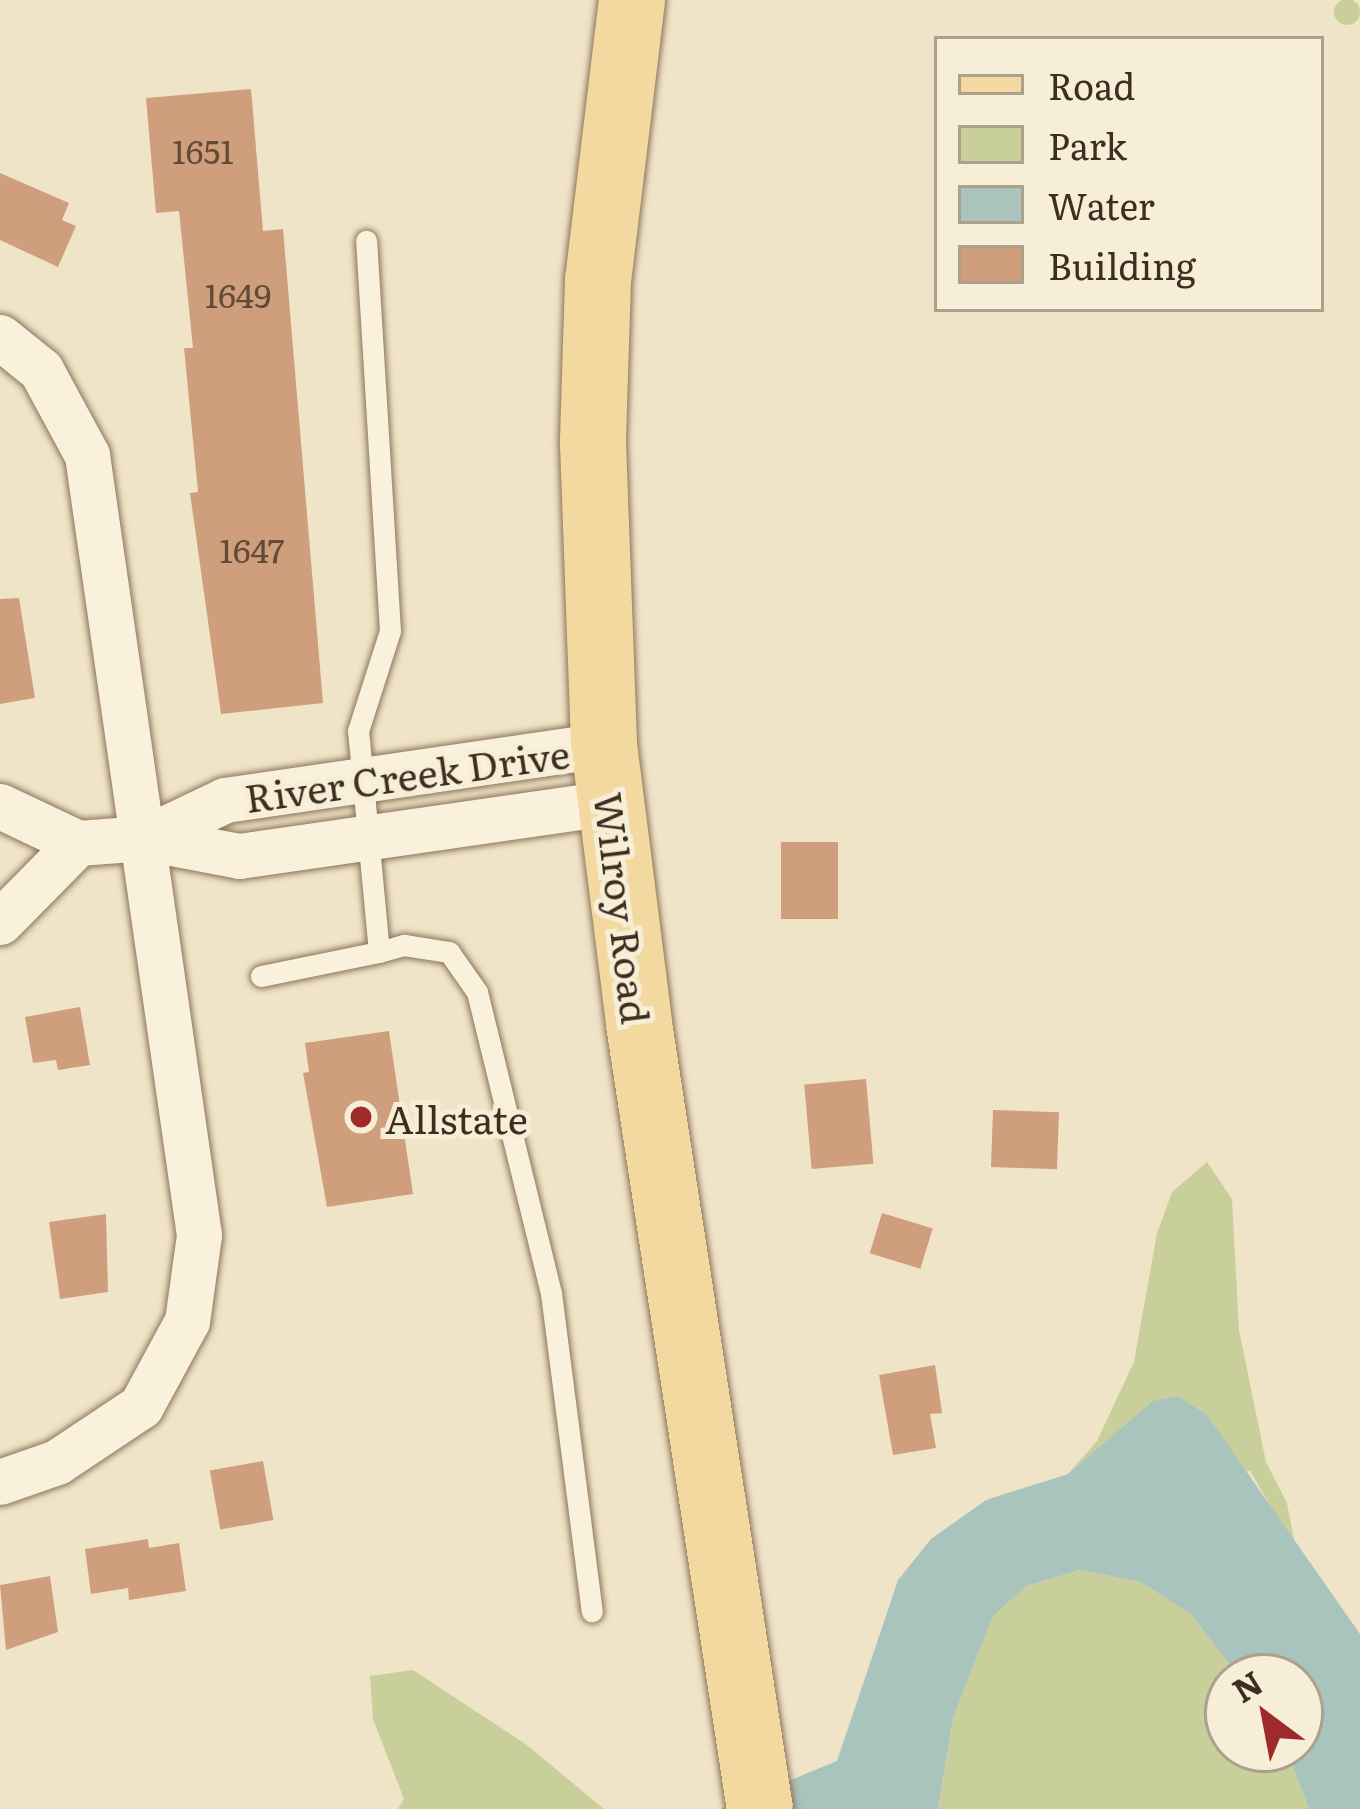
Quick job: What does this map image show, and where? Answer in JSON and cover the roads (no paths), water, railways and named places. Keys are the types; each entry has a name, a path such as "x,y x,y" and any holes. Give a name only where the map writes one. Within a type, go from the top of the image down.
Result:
{"main road":[{"name":"Wilroy Road","path":"632,0 598,280 593,465 607,774 757,1789"}],"street":[{"path":"0,337 40,370 87,455 146,838 199,1235 187,1321 141,1406 57,1462 0,1482"},
{"name":"River Creek Drive","path":"146,838 225,800 362,780 607,774"},
{"name":"River Creek Drive","path":"78,843 146,838 239,856 370,833 607,774"},
{"path":"0,806 78,843 0,922"}],"lane":[{"path":"366,241 390,631 358,731 379,952"},
{"path":"261,976 404,945 449,952 477,992 551,1293 592,1611"}],"water":[{"path":"1177,1396 1207,1415 1360,1634 1360,1809 1309,1809 1295,1773 1324,1773 1324,1653 1221,1653 1191,1614 1140,1582 1080,1570 1026,1586 993,1616 953,1718 938,1809 720,1809 837,1761 898,1580 931,1539 986,1500 1068,1474 1153,1401"}],"place":[{"name":"Allstate","path":"361,1117"}]}
